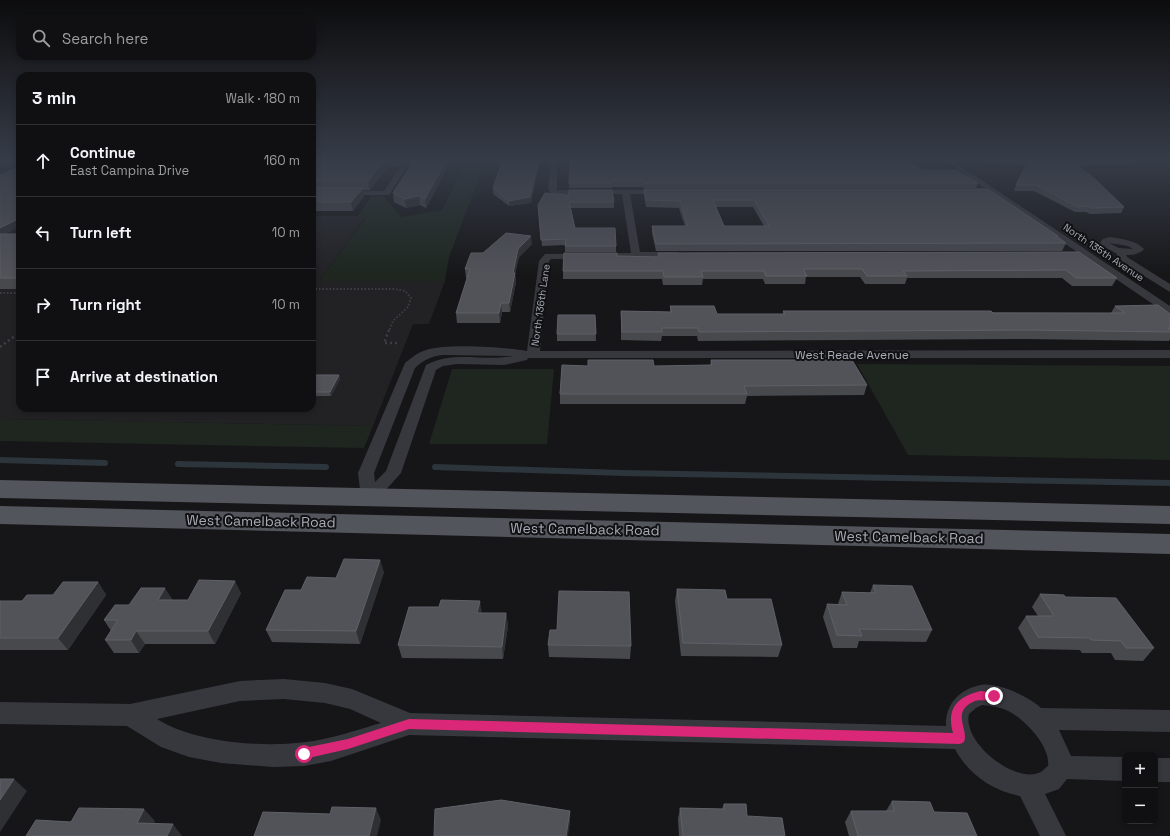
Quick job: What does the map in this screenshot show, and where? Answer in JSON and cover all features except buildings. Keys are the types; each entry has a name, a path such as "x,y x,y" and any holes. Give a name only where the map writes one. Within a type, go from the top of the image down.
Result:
{"main road":[{"name":"West Camelback Road","path":"0,489 1170,516"},
{"path":"360,523 369,498"},
{"path":"0,502 11,502 32,516"},
{"name":"West Camelback Road","path":"0,515 1170,544"}],"street":[{"path":"627,198 636,255 684,255"},
{"name":"North 135th Avenue","path":"1004,198 1170,311"},
{"path":"1120,251 1123,259 1170,289"},
{"name":"North 136th Lane","path":"533,355 544,261 548,256 636,255"},
{"path":"1057,255 1088,255"},
{"name":"West Reade Avenue","path":"434,358 489,356 505,361 533,355 1170,354"},
{"path":"417,358 434,358 393,473 369,498 366,473 409,366 417,358"},
{"path":"0,713 130,715 240,691 284,689 325,693 352,699 409,724"},
{"path":"981,695 994,696 1009,701 1024,708 1037,719 1048,730 1055,743 1059,756 1059,767 1053,778 1043,784 1028,786 1012,783 996,776 981,765 969,752 960,738 956,725 957,713 961,704 970,698 981,695"},
{"path":"130,715 174,741 208,749 249,755 304,754 348,744 409,724 960,738"},
{"path":"1037,719 1170,721"},
{"path":"1059,767 1122,769"},
{"path":"1158,770 1170,770"},
{"path":"1028,786 1053,836"}],"path":[{"path":"316,289 395,288 406,291 411,298 408,307 393,321 384,343 399,343"},
{"path":"0,293 16,293"},
{"path":"0,347 16,335"}],"shaded area":[{"path":"370,198 385,198 401,217 442,210 448,198 471,198 449,257 445,281 320,281 366,217 358,216"},
{"path":"0,216 16,216 16,412 316,412 316,216 366,216 320,281 445,281 429,324 413,324 373,426 0,419"},
{"path":"857,364 1170,366 1170,460 908,455"},
{"path":"452,369 554,369 547,444 429,444"},
{"path":"0,419 373,426 364,448 0,441"}],"waterway":[{"path":"0,460 105,463"},
{"path":"178,464 326,467"},
{"path":"435,467 623,473 1170,483"}],"route":[{"path":"304,754 348,744 409,724 960,738 956,725 957,713 961,704 970,698 981,695 994,696"}]}
